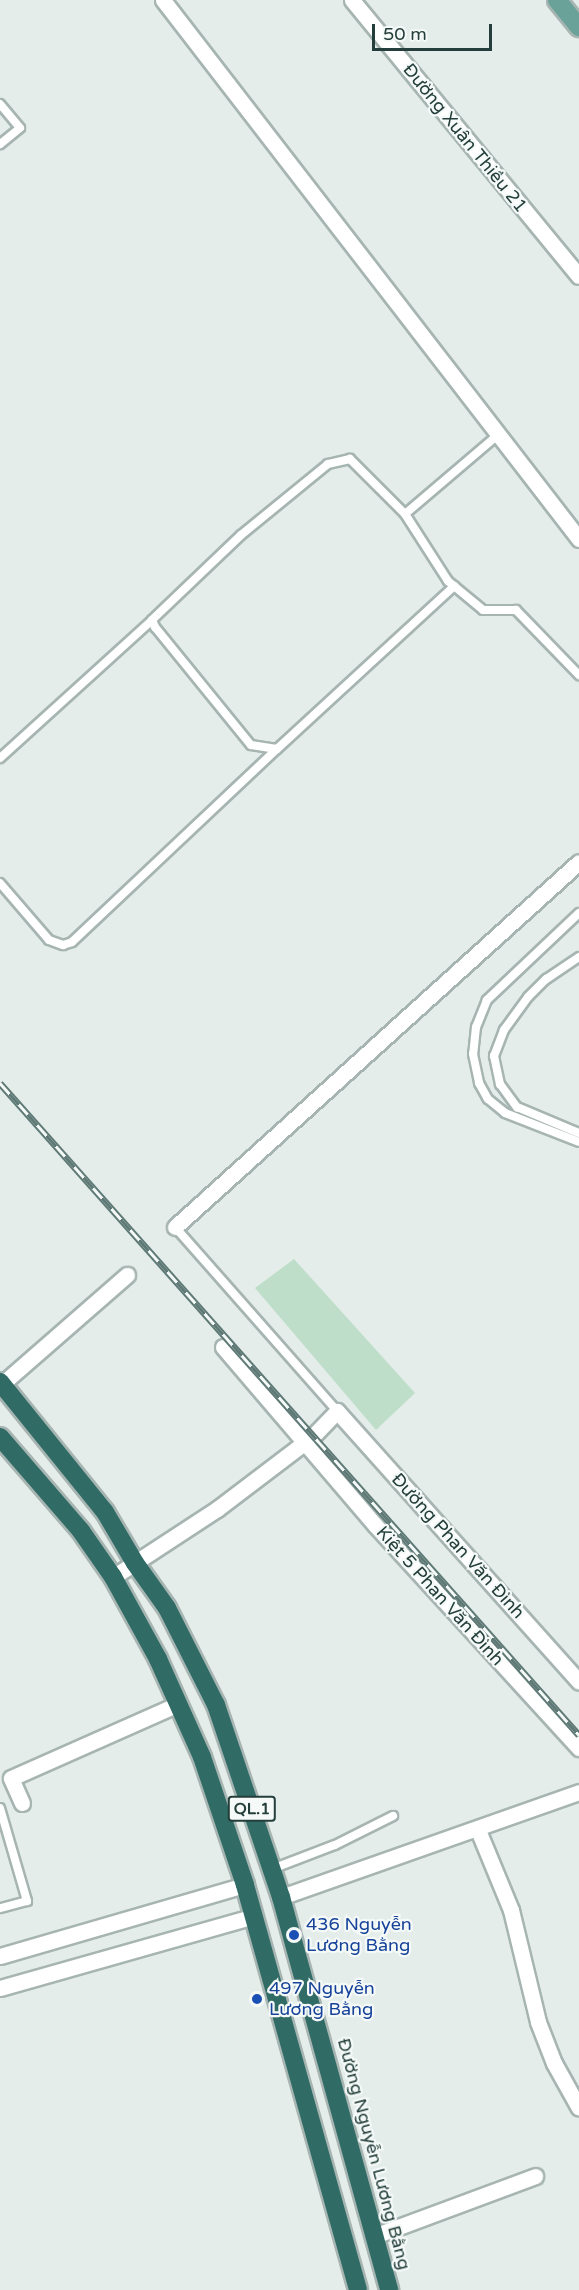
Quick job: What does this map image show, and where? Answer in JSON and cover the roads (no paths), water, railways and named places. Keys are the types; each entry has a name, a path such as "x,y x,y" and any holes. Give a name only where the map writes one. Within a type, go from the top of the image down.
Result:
{"highway":[{"name":"Đường Nguyễn Lương Bằng","path":"1,1383 105,1512 135,1563 167,1608 216,1705 281,1897 389,2290"},
{"name":"QL.1","path":"0,1437 81,1532 112,1577 178,1704 202,1757 245,1885 358,2290"}],"main road":[{"path":"556,0 579,27"}],"street":[{"path":"163,0 579,539"},
{"name":"Đường Xuân Thiều 21","path":"352,0 579,276"},
{"path":"175,1227 579,862"},
{"path":"1,1383 127,1275"},
{"name":"Kiệt 5 Phan Văn Đình","path":"223,1347 303,1444 579,1748"},
{"path":"112,1577 218,1509 303,1444 337,1411"},
{"name":"Đường Phan Văn Đình","path":"337,1411 579,1682"},
{"path":"22,1803 11,1778 178,1704"},
{"path":"281,1897 478,1830 579,1792"},
{"path":"478,1830 511,1910 538,2022 554,2063 579,2108"},
{"path":"0,1956 245,1885"},
{"path":"0,1988 254,1916"},
{"path":"374,2236 536,2176"}],"lane":[{"path":"0,104 20,128 0,144"},
{"path":"405,514 499,434"},
{"path":"0,758 152,620 241,535 328,464 350,459 405,514 454,586 483,610 516,609 579,675"},
{"path":"0,883 49,940 63,945 72,942 454,586"},
{"path":"152,620 161,637 251,745 277,749"},
{"path":"579,913 487,1000 476,1027 473,1054 479,1083 496,1106 579,1142"},
{"path":"579,957 546,979 528,997 504,1030 494,1056 500,1084 517,1107 579,1133"},
{"path":"175,1227 337,1411"},
{"path":"0,1808 27,1901 0,1908"},
{"path":"272,1869 335,1845 393,1816"}],"railway":[{"path":"0,1083 579,1735"}],"place":[{"name":"436 Nguyễn Lương Bằng","path":"294,1935"},
{"name":"497 Nguyễn Lương Bằng","path":"257,1999"}]}
